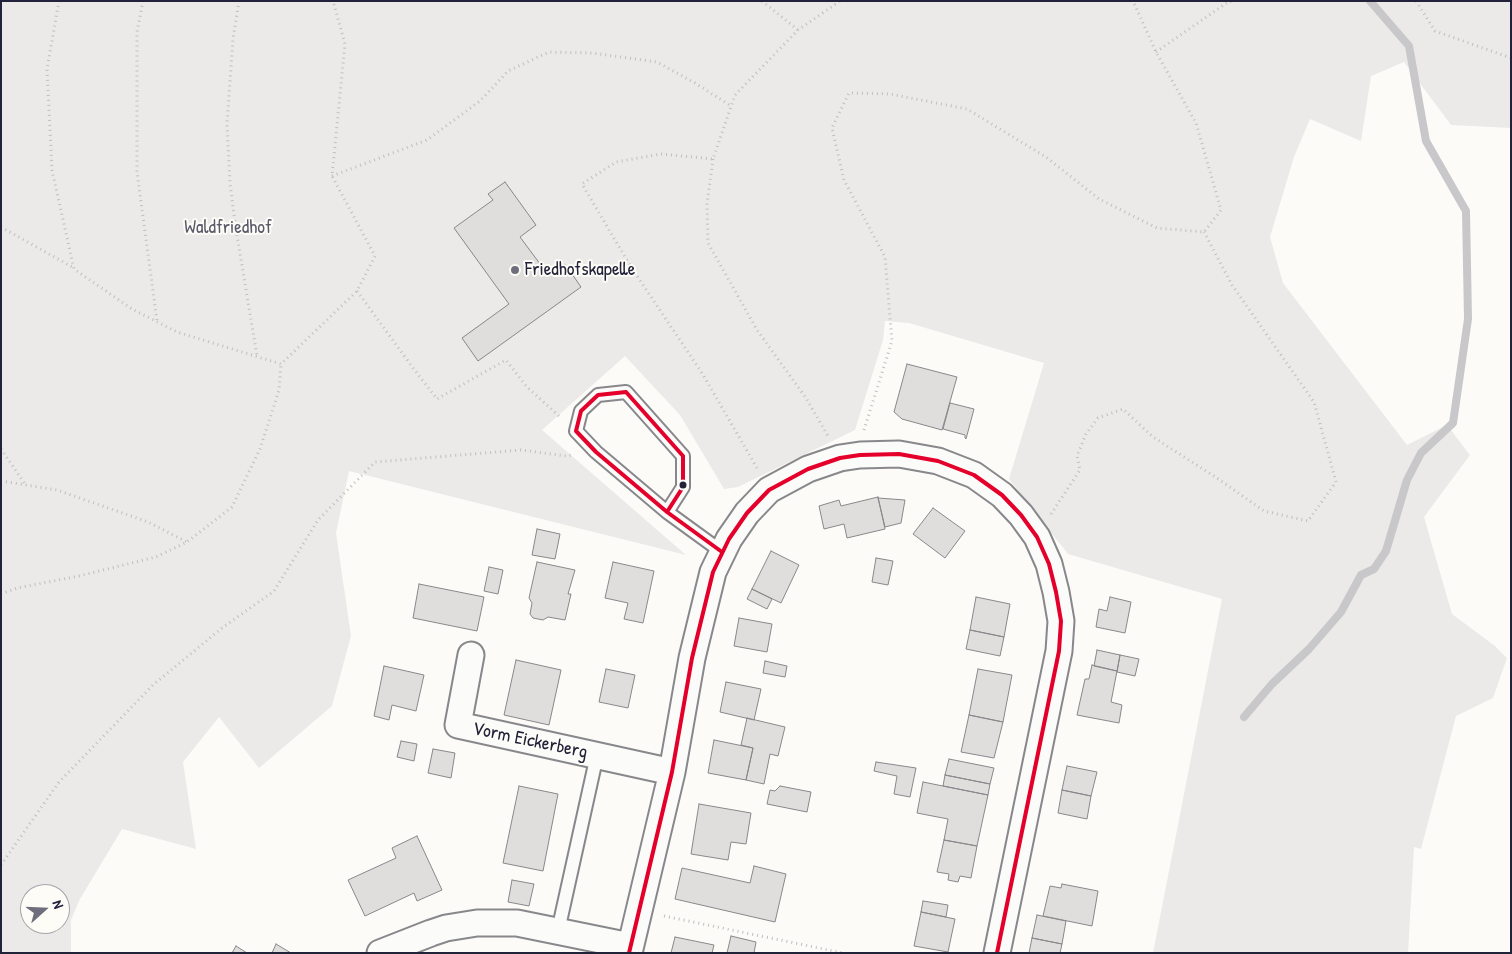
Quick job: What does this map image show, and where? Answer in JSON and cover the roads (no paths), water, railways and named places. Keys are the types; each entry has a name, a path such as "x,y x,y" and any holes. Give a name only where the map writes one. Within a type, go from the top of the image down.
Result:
{"street":[{"path":"380,953 431,933 478,923 516,923 558,931 630,949 672,772 692,658 713,572 729,539 747,513 769,490 808,469 850,457 899,454 938,461 974,475 1002,496 1037,537 1049,564 1056,592 1061,621 1059,651 997,953"},
{"name":"Vorm Eickerberg","path":"471,655 458,725 672,772"}],"lane":[{"path":"667,512 683,487 683,456 626,392 598,395 581,411 576,431 596,452 667,512 722,552"},
{"path":"558,931 597,755"}],"waterway":[{"path":"1244,717 1272,684 1309,649 1341,612 1361,575 1374,569 1386,551 1407,480 1421,453 1453,423 1468,319 1466,211 1426,141 1409,46 1370,1"}],"place":[{"name":"Friedhofskapelle","path":"515,270"}],"park label":[{"name":"Waldfriedhof","path":"228,228"}]}
